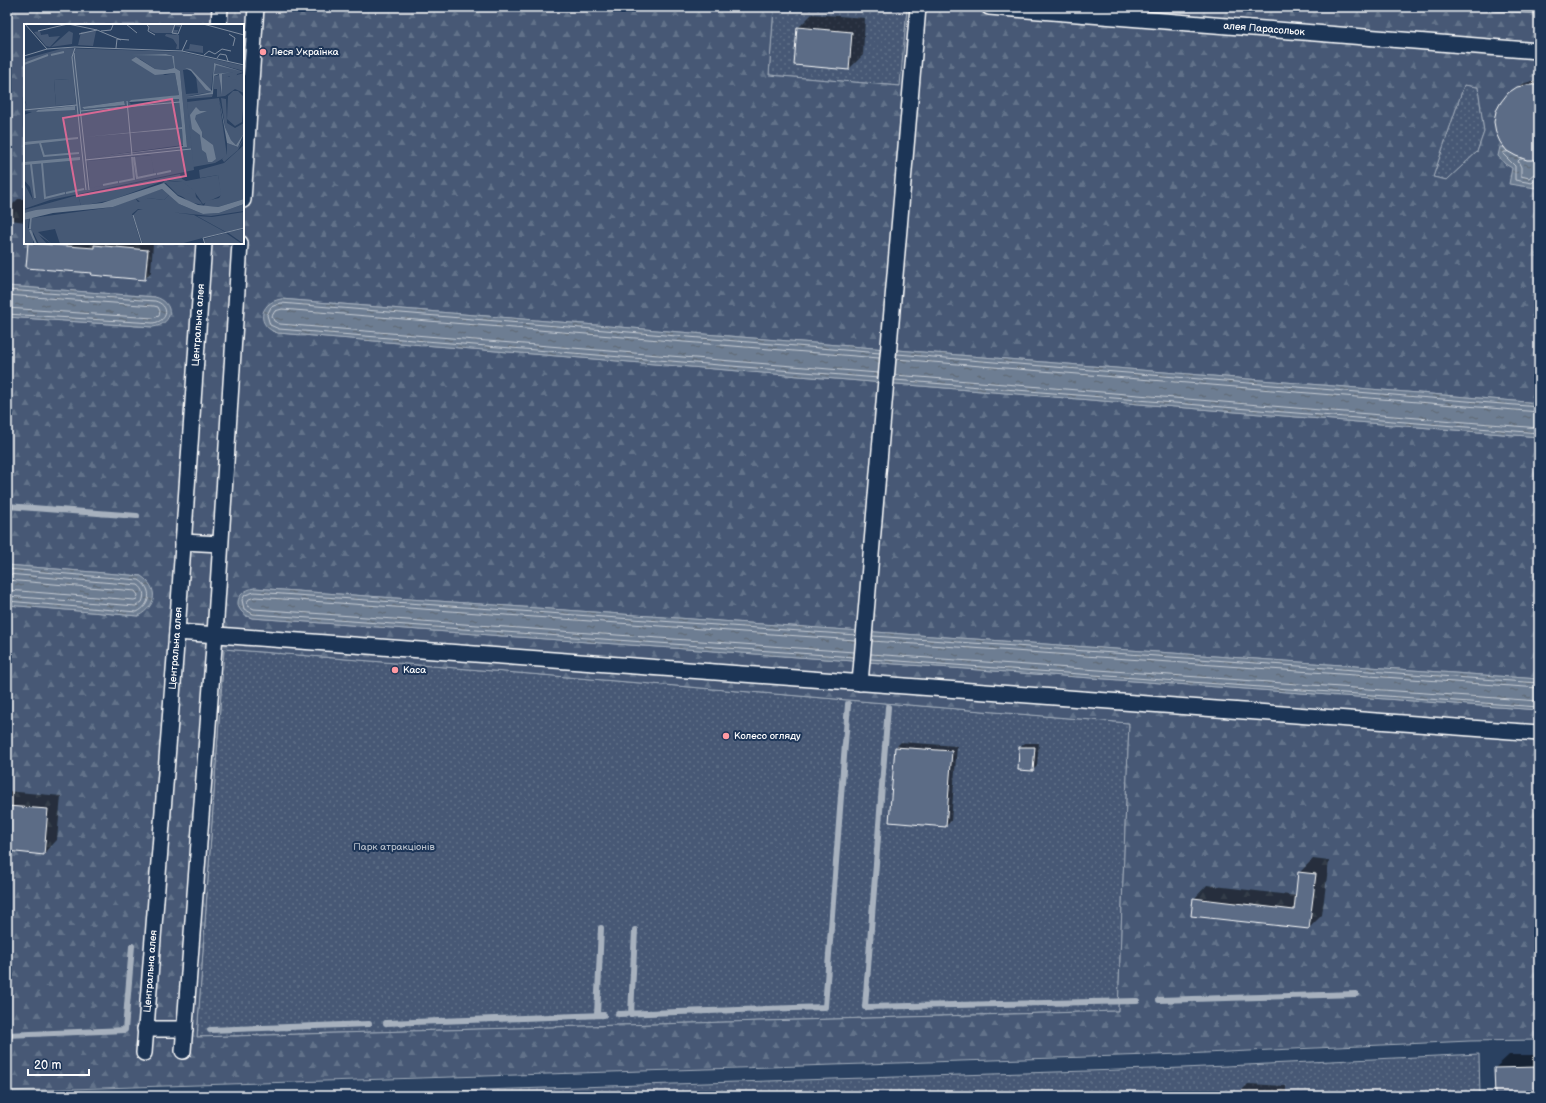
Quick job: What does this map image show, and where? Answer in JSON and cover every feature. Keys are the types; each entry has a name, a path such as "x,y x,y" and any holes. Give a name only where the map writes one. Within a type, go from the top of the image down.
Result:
{"street":[{"path":"219,24 220,7"},
{"path":"244,185 256,7"},
{"path":"860,683 918,7"},
{"name":"алея Парасольок","path":"989,7 1539,51"},
{"name":"Центральна алея","path":"144,1053 177,632 204,244"},
{"path":"183,1051 214,634 240,244"},
{"path":"183,542 220,544"},
{"path":"177,632 1539,733"},
{"path":"146,1029 185,1029"}],"green space":[{"path":"7,7 774,7 769,75 900,86 907,9 887,7 1443,7 1539,14 1539,403 281,299 272,331 278,333 1539,437 1539,679 254,588 246,616 252,618 1539,710 1539,1040 1470,1041 1183,1054 7,1091 7,605 138,616 141,576 7,565 7,317 153,327 155,297 7,286","holes":["1464,85 1478,87 1484,132 1477,152 1447,180 1433,177","224,649 1129,723 1118,1011 197,1037"]},
{"path":"774,7 887,7 907,9 901,86 769,75"},
{"path":"1464,85 1478,87 1484,132 1477,152 1447,180 1433,177"},
{"name":"Парк атракціонів","path":"224,649 1129,723 1118,1011 197,1037"},
{"path":"1479,1054 1480,1096 1279,1096 1279,1094 1240,1093 1239,1096 291,1096 1183,1068"}],"water":[{"path":"1443,7 1539,7 1539,14"},
{"path":"1500,147 1539,153 1539,172 1536,188 1509,184 1512,168 1505,164 1498,156"},
{"path":"7,286 155,297 166,303 169,308 169,313 165,322 153,327 7,317"},
{"path":"281,299 1539,403 1539,437 278,333 266,326 263,321 263,315 264,310 268,305 273,301"},
{"path":"7,565 141,576 151,586 153,591 152,602 144,612 138,616 7,605"},
{"path":"254,588 1539,679 1539,710 252,618 241,611 238,602 242,593"}],"building":[{"path":"797,27 852,32 849,70 794,65"},
{"path":"1539,85 1539,160 1527,160 1507,151 1500,142 1496,133 1494,122 1496,111 1508,93 1517,87"},
{"path":"28,244 94,248 94,245 148,250 145,280 91,275 92,273 26,268"},
{"path":"895,747 952,751 946,827 889,822"},
{"path":"1019,747 1035,747 1033,771 1018,770"},
{"path":"7,806 48,809 44,855 7,851"},
{"path":"1298,872 1316,874 1309,929 1191,916 1193,898 1294,910"},
{"path":"1539,1067 1539,1096 1495,1096 1494,1068"}],"waterway":[{"path":"7,506 137,516"},
{"path":"618,1014 825,1007 848,704"},
{"path":"888,707 865,1007 1137,1001"},
{"path":"597,1015 601,928"},
{"path":"631,1014 635,930"},
{"path":"7,1035 125,1030 132,946"},
{"path":"1159,1000 1356,994"},
{"path":"386,1023 604,1015"},
{"path":"210,1030 369,1024"}],"place":[{"name":"Леся Українка","path":"263,52"},
{"name":"Каса","path":"395,670"},
{"name":"Колесо огляду","path":"726,736"}]}
